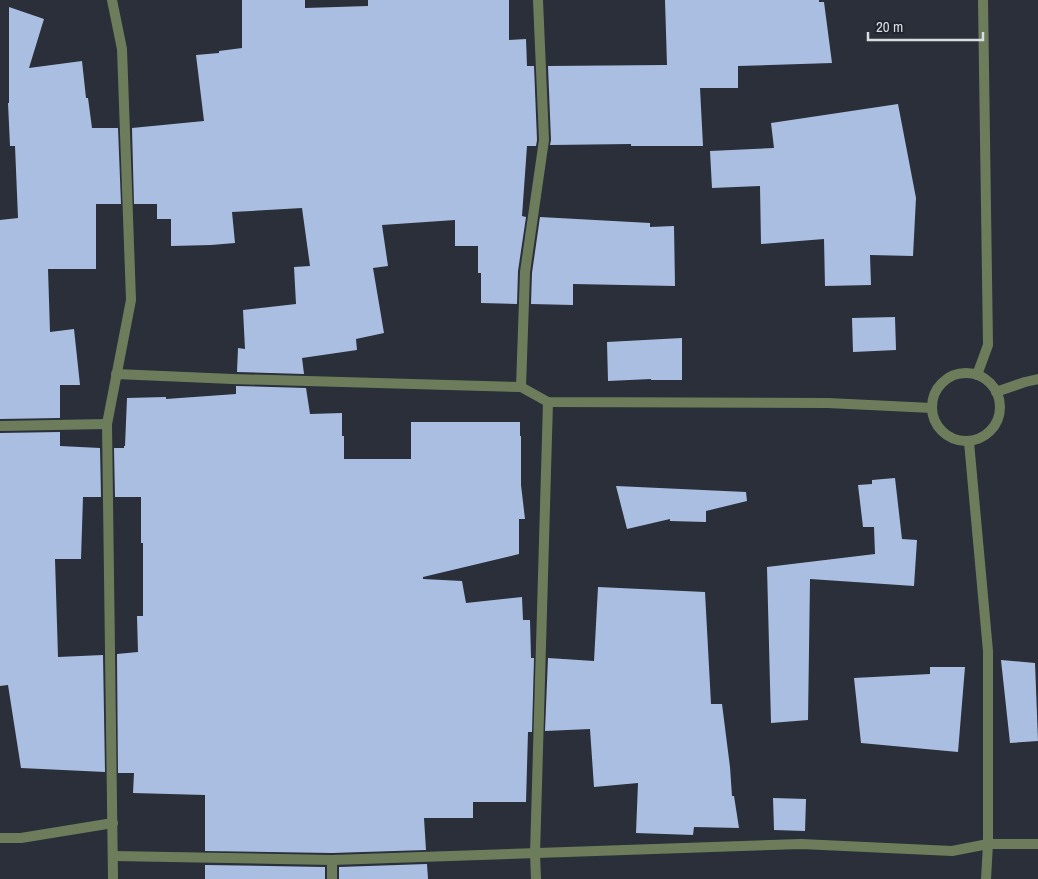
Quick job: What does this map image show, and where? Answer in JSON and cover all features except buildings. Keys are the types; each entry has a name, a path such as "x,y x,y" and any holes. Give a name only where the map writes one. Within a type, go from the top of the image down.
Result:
{"street":[{"path":"112,0 122,49 131,300 107,424 113,879"},
{"path":"521,387 525,272 544,140 538,0"},
{"path":"977,375 988,345 983,0"},
{"path":"116,374 521,387 548,402 828,404 932,408"},
{"path":"966,374 977,375 990,383 996,392 1000,402 1000,413 990,433 969,442 958,440 948,436 940,429 934,419 933,399 937,390 950,377 966,374"},
{"path":"996,392 1038,379"},
{"path":"536,879 535,854 548,402"},
{"path":"0,426 107,424"},
{"path":"969,442 988,651 988,844 986,879"},
{"path":"0,838 21,838 113,823"},
{"path":"113,856 332,860 802,844 952,851 988,844 1038,844"},
{"path":"332,860 332,879"}]}
